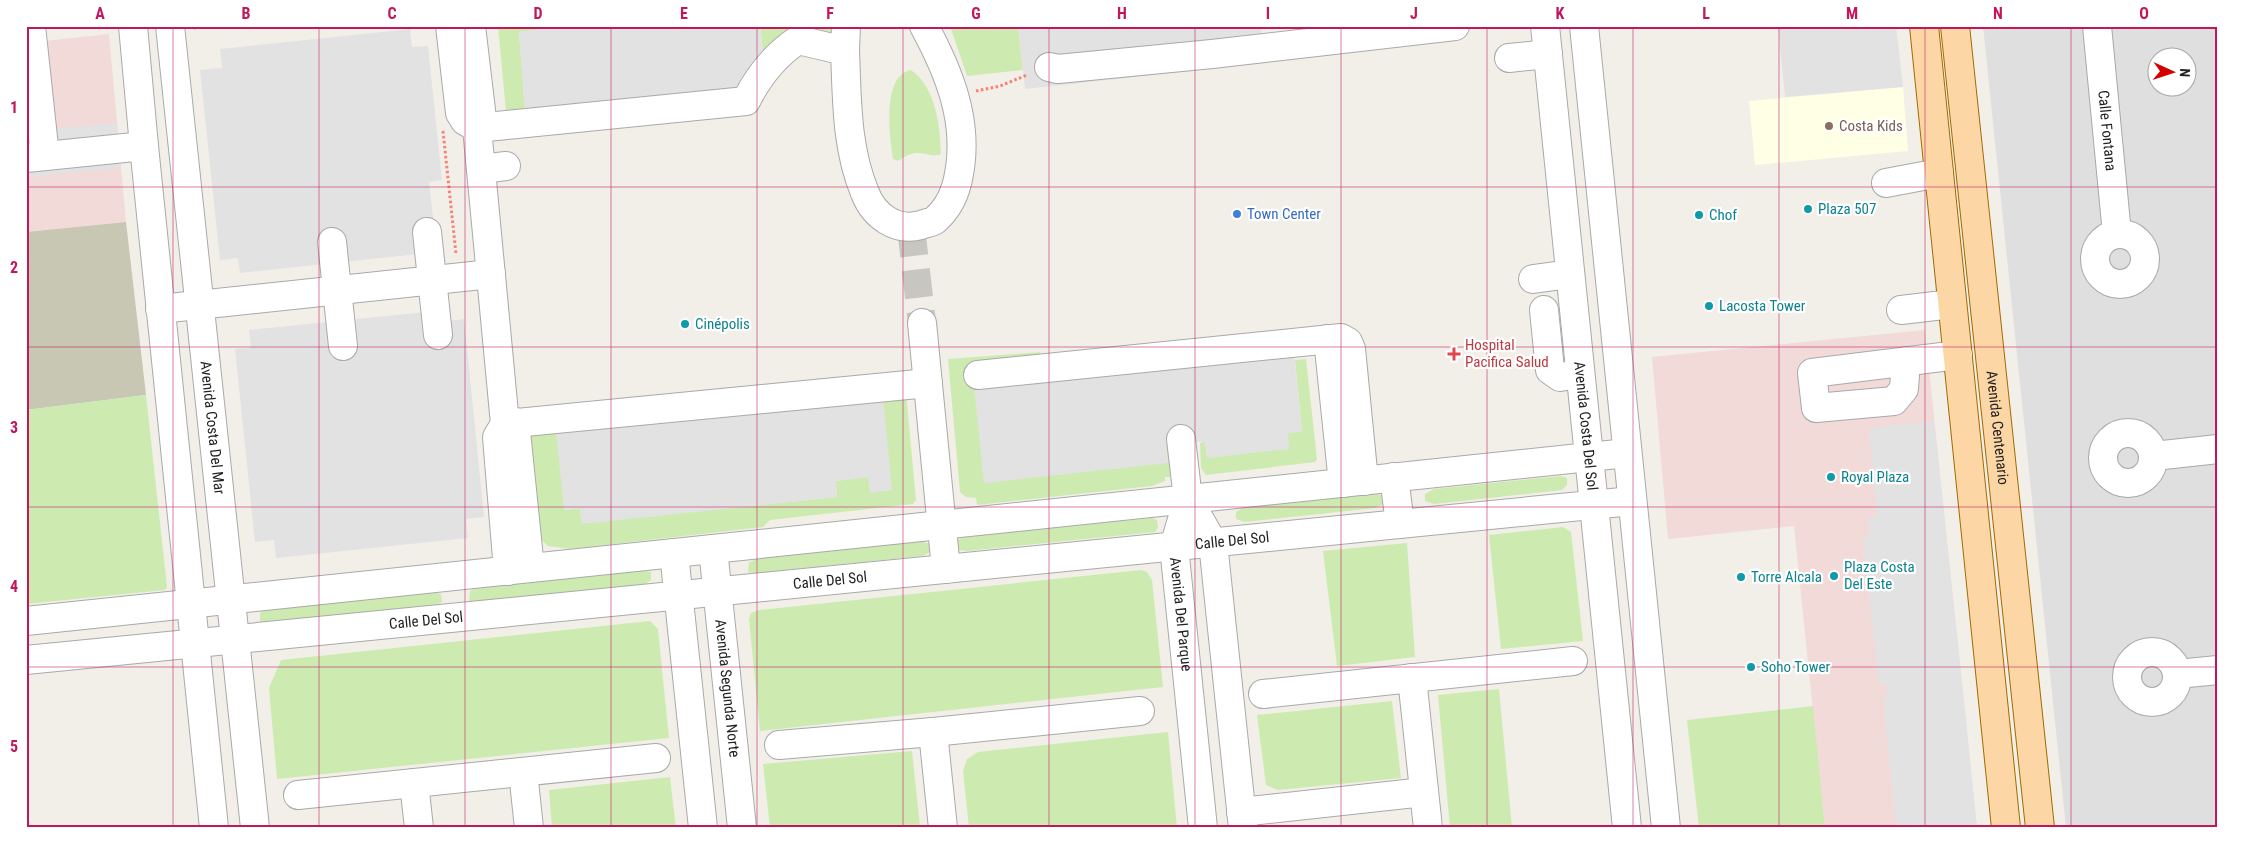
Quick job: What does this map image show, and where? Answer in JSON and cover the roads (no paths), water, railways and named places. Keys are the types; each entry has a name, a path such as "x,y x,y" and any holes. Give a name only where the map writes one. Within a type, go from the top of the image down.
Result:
{"main road":[{"path":"1924,26 2006,828"},
{"name":"Avenida Centenario","path":"1956,26 2040,828"},
{"path":"1952,304 1985,302"},
{"path":"2001,776 2034,771"}],"street":[{"path":"32,26 36,157 144,146"},
{"path":"134,26 160,309 214,828"},
{"name":"Avenida Costa Del Mar","path":"170,26 255,828"},
{"path":"450,26 460,113 465,121 480,128 746,101 756,81 786,48 798,40 845,38 849,125 855,164 865,194 877,214 894,225 911,228 934,221 952,201 960,174 961,133 956,95 938,52 924,26"},
{"path":"471,26 480,128 494,168 487,228 491,274 512,380 510,423 519,569"},
{"path":"1049,67 1058,69 1085,66 1294,35 1455,26"},
{"name":"Avenida Costa Del Sol","path":"1545,26 1627,828"},
{"path":"1584,26 1666,828"},
{"name":"Calle Fontana","path":"2096,26 2117,234"},
{"path":"1509,58 1548,54"},
{"path":"1886,183 1939,173"},
{"path":"438,335 446,279 440,230"},
{"path":"332,242 343,346"},
{"path":"160,309 491,274"},
{"path":"1533,279 1570,274"},
{"path":"1900,310 1952,304"},
{"path":"1574,307 1540,310 1550,370 1560,376 1580,374"},
{"path":"922,324 946,569"},
{"path":"978,375 1341,338 1348,342 1350,349 1353,482"},
{"path":"1906,361 1958,355"},
{"path":"510,423 928,383"},
{"path":"1181,439 1188,499 1213,543 1242,820 1424,792"},
{"path":"2154,456 2218,449"},
{"path":"26,621 1627,453"},
{"path":"1394,478 1400,524"},
{"name":"Avenida Del Parque","path":"1188,499 1174,547 1203,828"},
{"name":"Calle Del Sol","path":"26,660 1632,501"},
{"name":"Avenida Segunda Norte","path":"713,549 742,828"},
{"path":"674,553 703,828"},
{"path":"451,577 454,618"},
{"path":"1263,694 1573,661"},
{"path":"2177,674 2218,670"},
{"path":"1412,678 1428,828"},
{"path":"779,745 1140,711"},
{"path":"933,732 943,828"},
{"path":"298,795 656,758"},
{"path":"523,772 528,828"},
{"path":"414,783 419,828"}],"tunnel":[{"path":"911,228 922,323"}],"place":[{"name":"Costa Kids","path":"1829,126"},
{"name":"Plaza 507","path":"1808,209"},
{"name":"Town Center","path":"1237,214"},
{"name":"Chof","path":"1699,215"},
{"name":"Lacosta Tower","path":"1709,306"},
{"name":"Cinépolis","path":"685,324"},
{"name":"Hospital Pacifica Salud","path":"1454,354"},
{"name":"Royal Plaza","path":"1831,477"},
{"name":"Plaza Costa Del Este","path":"1834,576"},
{"name":"Torre Alcala","path":"1741,577"},
{"name":"Soho Tower","path":"1751,667"}]}
